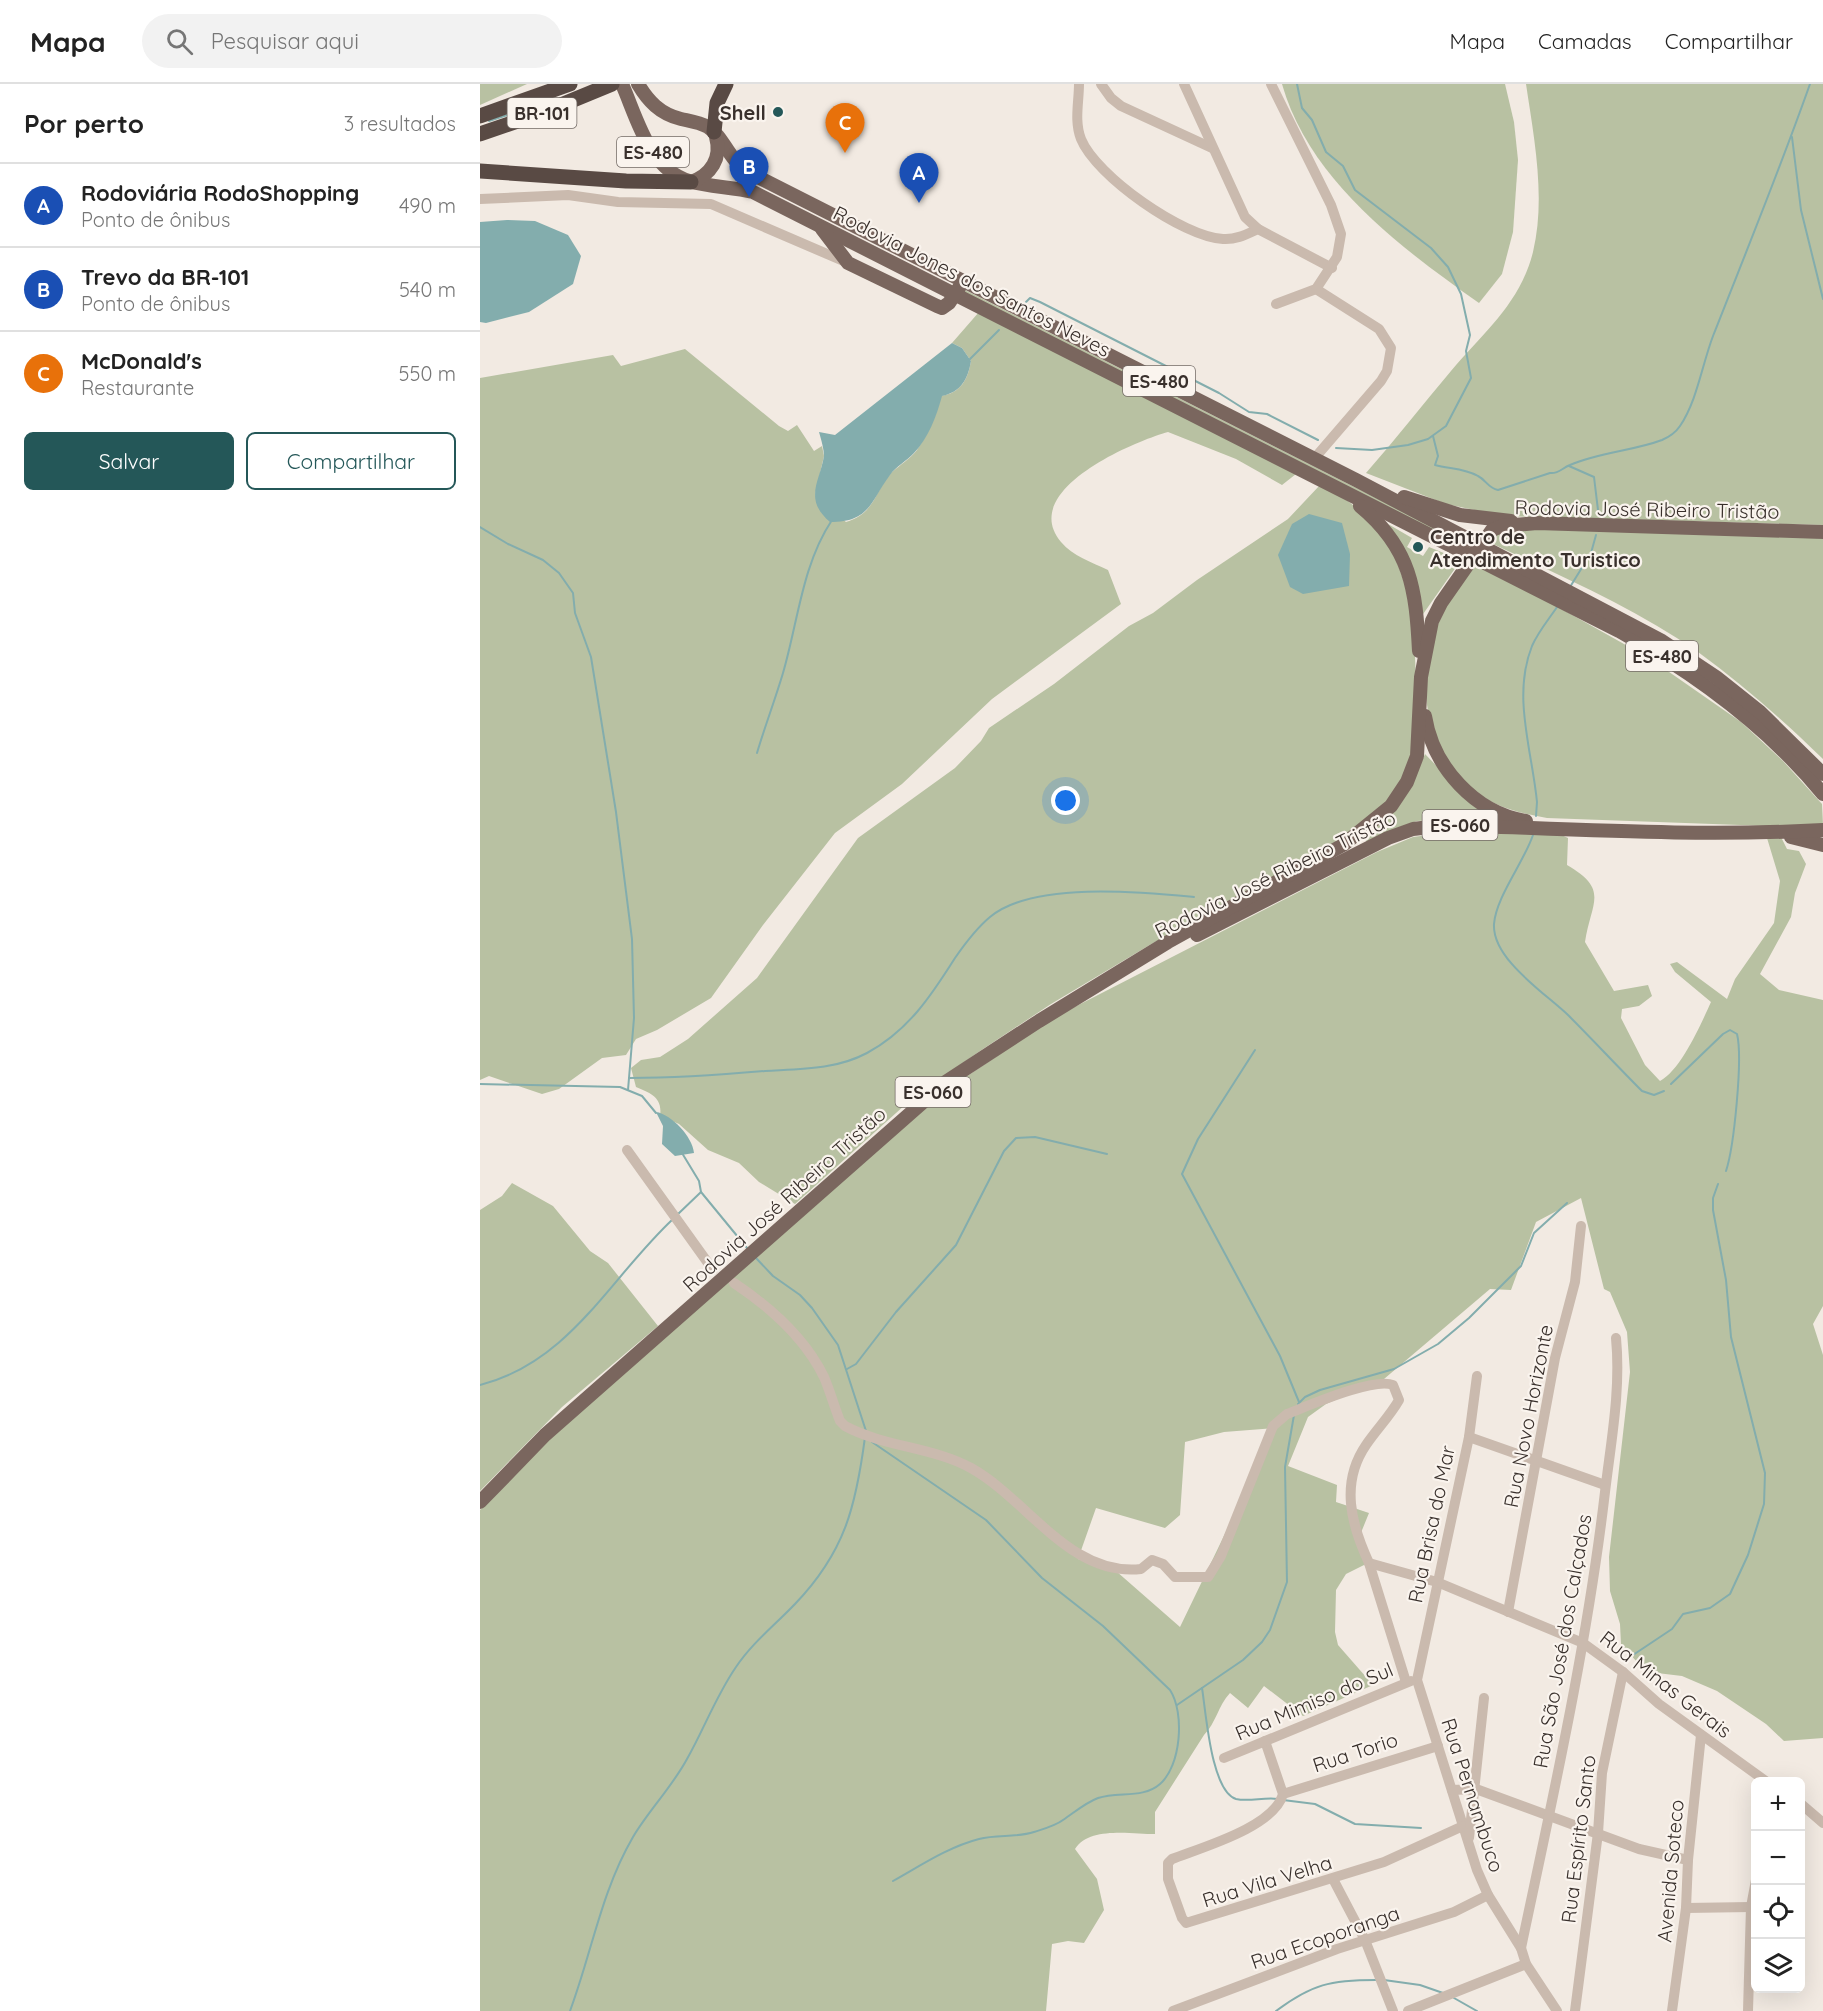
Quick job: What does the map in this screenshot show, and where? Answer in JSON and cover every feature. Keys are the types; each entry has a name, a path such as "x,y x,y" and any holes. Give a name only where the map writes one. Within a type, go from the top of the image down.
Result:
{"highway":[{"name":"BR-101","path":"480,116 570,84"},
{"path":"714,132 717,104 726,84"},
{"name":"BR-101","path":"480,134 544,112 608,86"},
{"path":"480,171 626,181 691,182"}],"main road":[{"name":"Rodovia Jones dos Santos Neves","path":"622,84 656,155 667,171 691,182 753,192 819,225 959,288 1356,480 1476,551 1619,631 1707,686 1771,739 1823,794"},
{"name":"ES-480","path":"638,84 649,100 662,112 699,123 714,132"},
{"name":"Rodovia Jones dos Santos Neves","path":"714,132 732,160 748,172 959,288 1343,491 1595,604 1695,662 1760,712 1823,774"},
{"path":"691,182 709,172 715,163 718,154 714,132"},
{"path":"819,225 848,263 942,308 959,288"},
{"path":"1356,480 1460,515 1537,523"},
{"path":"1343,491 1384,529 1411,580 1415,591 1421,683 1431,739 1449,772 1463,788 1490,809 1513,819 1576,828"},
{"name":"Rodovia José Ribeiro Tristão","path":"480,1502 545,1435 936,1090 1039,1021 1140,959 1343,845 1391,806 1407,782 1417,756 1421,683 1432,621 1441,603 1492,530 1502,526 1537,523 1823,532"},
{"name":"Rodovia José Ribeiro Tristão","path":"1140,959 1221,925 1349,857 1413,829 1447,825 1768,833 1823,830"},
{"path":"1768,833 1800,838 1823,845"}],"street":[{"path":"1079,84 1076,114 1081,140 1106,173 1170,219 1210,236 1229,239 1258,229"},
{"path":"1101,84 1111,98 1121,106 1212,148"},
{"path":"1184,84 1245,217 1258,229 1332,268"},
{"path":"1270,84 1338,222 1341,242 1332,268 1316,289 1276,304"},
{"path":"480,199 568,195 618,202 711,204 848,263"},
{"path":"1313,460 1381,381 1390,358 1391,348 1379,329 1316,289"},
{"path":"627,1150 656,1187 713,1270"},
{"name":"Rua Novo Horizonte","path":"1508,1612 1556,1358 1575,1282 1581,1226"},
{"name":"Rua Pernambuco","path":"734,1283 764,1305 807,1349 826,1382 842,1424 969,1467 995,1483 1073,1550 1104,1567 1141,1569 1152,1560 1163,1564 1175,1577 1206,1578 1212,1574 1221,1556 1250,1479 1274,1426 1281,1417 1357,1390 1386,1383 1397,1391 1399,1400 1356,1461 1350,1483 1351,1509 1412,1681 1438,1746 1468,1842 1488,1895 1521,1948 1526,1964 1557,2011"},
{"name":"Rua São José dos Calçados","path":"1521,1948 1583,1642 1619,1367 1616,1338"},
{"name":"Rua Brisa do Mar","path":"1412,1681 1437,1582 1469,1437 1477,1376"},
{"path":"1469,1437 1605,1485"},
{"name":"Rua Minas Gerais","path":"1369,1563 1437,1582 1583,1642 1623,1672 1659,1704 1760,1777"},
{"name":"Rua Espírito Santo","path":"1575,2011 1598,1833 1602,1773 1623,1672"},
{"name":"Rua Mimiso do Sul","path":"1224,1758 1412,1681"},
{"path":"1468,1842 1476,1789 1484,1698"},
{"name":"Avenida Soteco","path":"1672,2011 1686,1908 1688,1860 1701,1735"},
{"path":"1265,1741 1283,1794"},
{"name":"Rua Torio","path":"1283,1794 1438,1746"},
{"path":"1452,1790 1476,1789 1645,1851 1688,1860"},
{"name":"Rua Vila Velha","path":"1283,1794 1277,1808 1262,1819 1169,1861 1168,1879 1183,1921 1190,1924 1333,1879 1383,1862 1463,1826"},
{"path":"1805,1807 1823,1823"},
{"path":"1333,1879 1365,1940 1393,2011"},
{"name":"Rua Ecoporanga","path":"1173,2011 1365,1940 1454,1912 1488,1895"},
{"path":"1686,1908 1751,1907 1748,2011"},
{"path":"1408,2011 1526,1964"}],"green space":[{"path":"480,84 527,84 480,105"},
{"path":"1282,84 1505,84 1514,122 1518,160 1513,232 1502,274 1479,303 1419,259 1361,209 1313,151 1295,119"},
{"path":"1526,84 1823,84 1823,525 1503,516 1446,504 1366,473 1499,317 1519,287 1527,270 1537,231 1539,189"},
{"path":"963,289 1471,546 1469,550 960,294"},
{"path":"979,312 1296,474 1282,485 1236,459 1168,432 1130,446 1085,472 1066,487 1055,505 1052,523 1066,547 1108,570 1121,604 992,699 902,784 835,833 763,925 711,998 657,1030 636,1039 626,1055 602,1058 559,1089 542,1094 489,1076 480,1080 480,378 613,355 621,366 685,349 779,426 788,431 797,425 814,451 822,446 824,456 815,495 846,522 856,518 869,507 886,479 917,450 932,424 941,396 954,392 962,384 968,374 971,361 962,348 952,343"},
{"path":"1320,485 1339,494 1368,517 1392,548 1413,607 1417,707 1413,756 1396,795 1362,826 1263,885 1153,943 1051,1004 983,1049 916,1095 795,1204 759,1182 739,1163 708,1150 679,1124 660,1116 657,1100 651,1094 636,1087 631,1068 641,1060 660,1057 688,1039 757,978 858,838 955,768 981,741 989,728 1054,684 1129,626 1153,613 1197,580 1288,519"},
{"path":"1388,524 1412,538 1407,547 1423,556 1429,547 1461,560 1421,617 1397,537"},
{"path":"1507,529 1799,535 1823,539 1823,759 1747,690 1674,636 1597,593 1491,543 1494,536"},
{"path":"1481,564 1649,658 1741,722 1783,761 1822,804 1823,825 1768,826 1547,818 1507,808 1473,791 1456,774 1443,754 1428,709 1426,685 1427,661 1440,619 1470,565"},
{"path":"1425,754 1486,817 1417,821 1368,842 1364,839 1364,835 1414,779"},
{"path":"1451,832 1557,833 1568,838 1567,865 1589,882 1593,890 1593,907 1585,942 1614,991 1648,985 1652,996 1639,1006 1622,1009 1621,1018 1645,1065 1660,1081 1683,1057 1711,1002 1675,972 1670,964 1677,962 1727,999 1735,979 1774,923 1780,881 1767,838 1781,837 1787,849 1799,851 1806,864 1795,893 1791,917 1760,974 1779,990 1823,1000 1823,1306 1813,1324 1823,1355 1823,1738 1784,1741 1766,1724 1717,1691 1682,1676 1657,1673 1637,1662 1621,1644 1620,1624 1610,1591 1609,1557 1630,1372 1627,1332 1610,1292 1604,1289 1581,1198 1536,1222 1511,1290 1490,1289 1384,1379 1326,1404 1308,1417 1288,1466 1337,1485 1336,1502 1369,1513 1358,1540 1368,1563 1346,1574 1336,1590 1335,1632 1338,1645 1373,1685 1303,1716 1264,1686 1248,1708 1230,1693 1155,1812 1155,1834 1100,1834 1090,1837 1075,1849 1097,1879 1104,1910 1084,1943 1068,1941 1052,1944 1046,2011 480,2011 480,1510 525,1461 924,1105 1057,1016 1377,852 1413,837","holes":["1276,1428 1180,1627 1116,1571 1078,1559 1096,1508 1165,1528 1180,1515 1185,1442 1224,1432"]},
{"path":"512,1183 553,1206 590,1251 608,1263 658,1326 562,1407 480,1491 480,1210 502,1196"}],"water":[{"path":"535,221 568,235 581,256 573,284 529,312 486,323 480,322 480,222"},
{"path":"952,343 962,348 971,361 970,368 959,388 942,396 935,419 924,441 892,472 868,509 853,518 830,522 817,506 815,498 824,456 819,432 835,435"},
{"path":"1309,514 1342,523 1350,554 1349,586 1303,594 1290,587 1278,555 1292,524"},
{"path":"656,1112 668,1117 680,1127 690,1140 694,1153 675,1156 662,1144 663,1126"}],"waterway":[{"path":"1297,84 1302,108 1312,120 1326,152 1343,166 1355,190 1431,248 1448,267 1461,294 1470,335 1466,351 1471,378 1446,426 1428,439 1408,445 1372,450 1336,448"},
{"path":"1433,436 1438,456 1435,465 1473,473 1498,490 1556,473 1581,461 1651,444 1665,439 1674,432 1680,426 1691,405 1713,336 1810,84"},
{"path":"489,121 529,108"},
{"path":"1792,137 1801,210 1823,299"},
{"path":"1026,302 1030,298 1040,302 1219,393 1249,412 1267,414 1318,440"},
{"path":"970,359 999,330"},
{"path":"1569,466 1594,477 1598,510"},
{"path":"757,753 783,673 807,575 822,537 832,520"},
{"path":"480,527 508,544 543,560 559,573 573,593 575,613 591,657 616,812 632,939 634,1018 628,1090"},
{"path":"1570,587 1591,553 1596,535"},
{"path":"1536,816 1535,782 1523,704 1524,684 1526,665 1532,646 1557,607"},
{"path":"1533,835 1496,914 1494,924 1501,950 1510,962 1568,1015 1642,1091 1654,1095 1664,1091"},
{"path":"629,1078 804,1069 830,1066 855,1059 882,1044 907,1023 937,986 976,931 990,917 1009,906 1033,898 1089,892 1194,897"},
{"path":"1671,1084 1723,1034 1730,1030 1737,1034 1739,1046 1737,1103 1726,1171"},
{"path":"1255,1050 1198,1139 1182,1174 1280,1356 1299,1402"},
{"path":"480,1084 620,1087 642,1096 656,1113"},
{"path":"847,1369 856,1364 896,1312 956,1245 1004,1151 1016,1138 1035,1137 1107,1154"},
{"path":"682,1153 699,1181 701,1192 747,1248"},
{"path":"1633,1655 1672,1629 1683,1614 1710,1608 1730,1594 1748,1555 1764,1504 1765,1473 1731,1337 1726,1280 1713,1210 1713,1198 1718,1184"},
{"path":"677,1215 701,1192"},
{"path":"1298,1404 1305,1397 1320,1390 1394,1369 1438,1344 1469,1318 1521,1266 1534,1233 1567,1203"},
{"path":"480,1385 512,1374 539,1358 564,1338 673,1219"},
{"path":"755,1257 773,1276 800,1295 838,1345 866,1431"},
{"path":"1177,1705 1243,1660 1262,1642 1270,1630 1287,1582 1285,1467 1294,1415"},
{"path":"570,2011 605,1901 633,1837 681,1769 722,1689 742,1658 812,1585 837,1547 852,1506 865,1437"},
{"path":"872,1442 986,1520 1042,1578 1103,1626 1170,1690 1175,1700 1179,1725 1173,1765 1167,1776 1153,1789 1146,1792 1098,1798 1056,1824 1034,1832 968,1842 935,1857 893,1881"},
{"path":"1202,1688 1215,1767 1228,1793 1241,1800 1278,1799"},
{"path":"1283,1800 1315,1804 1355,1824 1421,1828"},
{"path":"1276,2011 1300,1995 1323,1985 1346,1981 1376,1980"},
{"path":"1384,1980 1420,1985 1443,1993"},
{"path":"1454,1998 1477,2011"}],"place":[{"name":"Shell","path":"778,112"},
{"name":"McDonald's","path":"845,153"},
{"name":"Trevo da BR-101","path":"749,197"},
{"name":"Rodoviária RodoShopping","path":"919,203"},
{"name":"Centro de Atendimento Turistico","path":"1418,547"}]}
